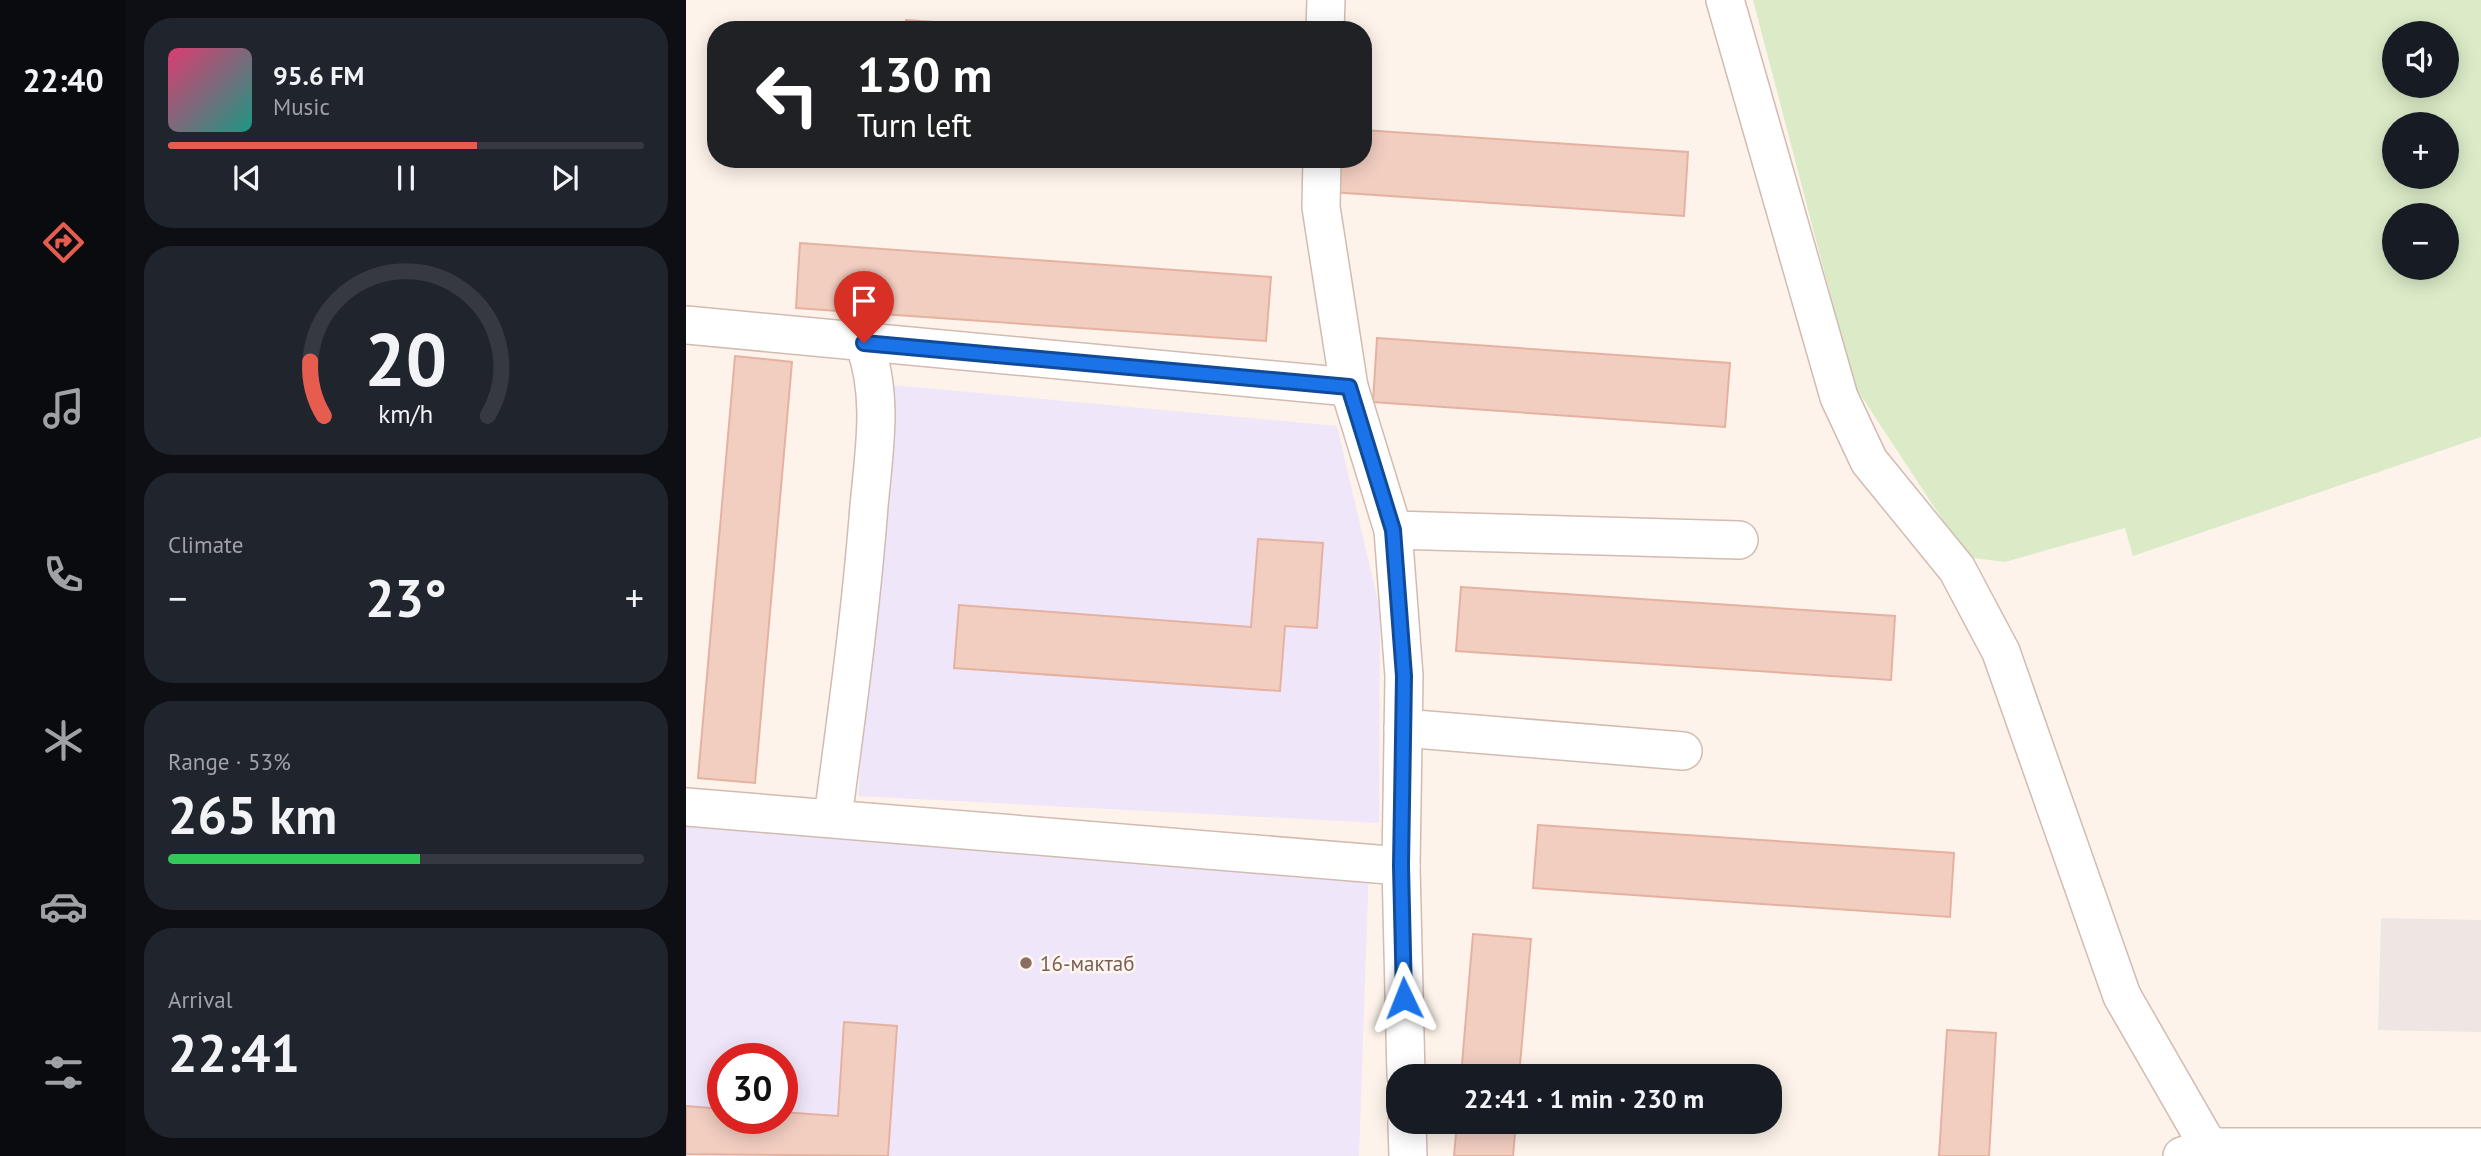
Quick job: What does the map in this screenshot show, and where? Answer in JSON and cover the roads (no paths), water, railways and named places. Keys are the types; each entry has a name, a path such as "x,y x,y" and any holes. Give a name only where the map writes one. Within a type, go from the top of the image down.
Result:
{"street":[{"path":"1325,21 1326,0"},
{"path":"1725,0 1839,397 1869,461 1957,569 2001,652 2122,996 2202,1153 2481,1147"},
{"path":"1322,168 1321,208 1349,387 1393,530 1404,676 1401,866 1406,1064"},
{"path":"686,325 1349,387"},
{"path":"833,817 863,595 877,407 874,370 864,343"},
{"path":"1393,530 1739,540"},
{"path":"1404,728 1683,751"},
{"path":"686,807 833,817 1401,866"},
{"path":"1407,1134 1408,1156"}],"place":[{"name":"16-мактаб","path":"1026,963"}]}
